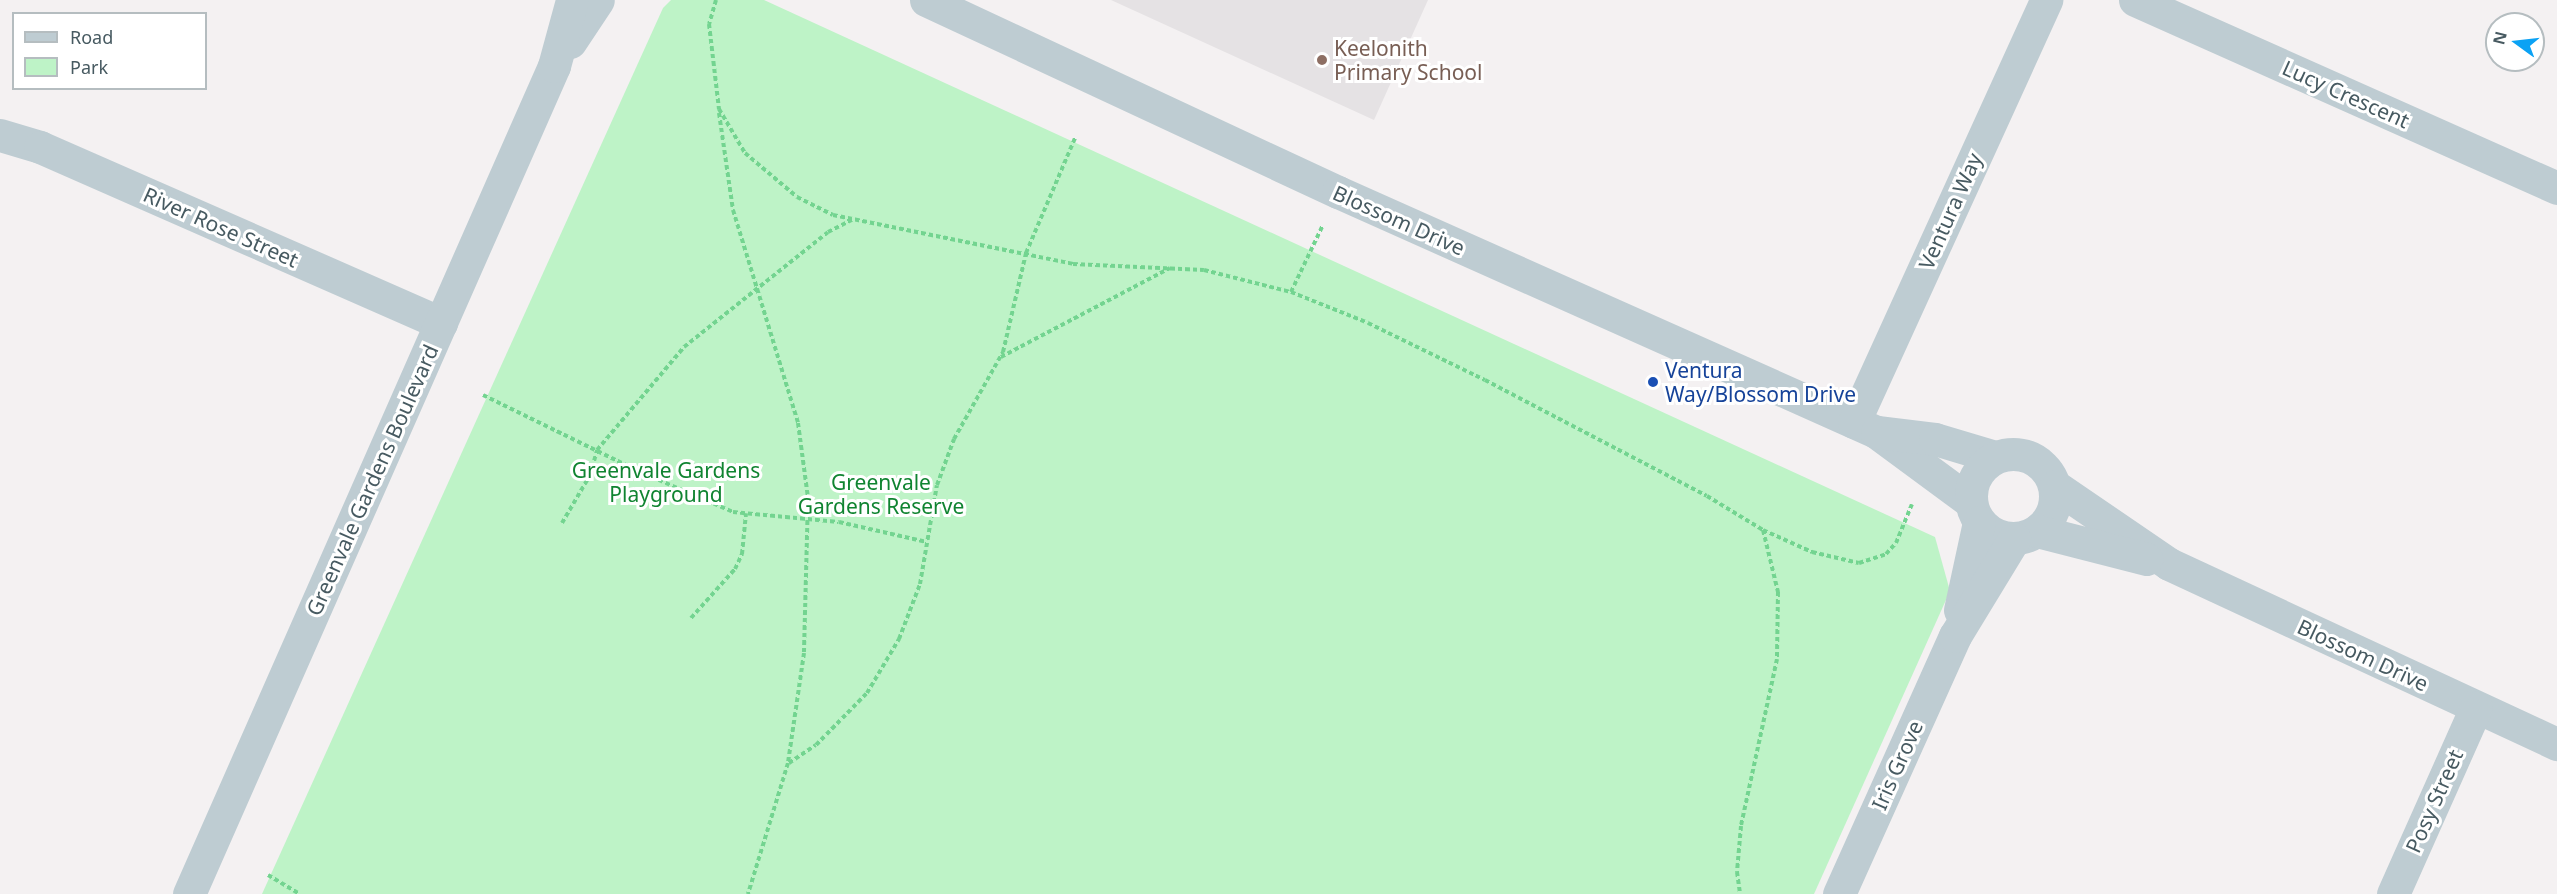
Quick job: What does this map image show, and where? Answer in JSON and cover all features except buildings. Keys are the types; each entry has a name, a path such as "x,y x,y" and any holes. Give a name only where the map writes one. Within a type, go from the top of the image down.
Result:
{"street":[{"name":"Greenvale Gardens Boulevard","path":"189,894 554,66 572,0"},
{"name":"Greenvale Gardens Boulevard","path":"554,66 598,0"},
{"name":"Blossom Drive","path":"926,0 1338,192 1865,427 1927,470 1975,512"},
{"name":"Ventura Way","path":"1865,427 2046,0"},
{"name":"Lucy Crescent","path":"2135,0 2557,188"},
{"name":"River Rose Street","path":"0,135 40,147 441,324"},
{"name":"Blossom Drive","path":"1865,427 1935,439 1995,457"},
{"path":"2007,453 2032,457 2042,464 2055,486 2053,511 2026,535 1989,531 1975,512 1975,475 1995,457 2007,453"},
{"name":"Blossom Drive","path":"2055,486 2169,564 2557,744"},
{"name":"Iris Grove","path":"1955,636 1975,512"},
{"name":"Blossom Drive","path":"2026,535 2169,564"},
{"name":"Iris Grove","path":"1839,894 1955,636 2026,535"},
{"name":"Posy Street","path":"2393,894 2476,708"}],"path":[{"path":"716,0 709,24 733,210 798,423 805,459 808,519 804,653 788,763 748,894"},
{"path":"719,109 745,153 769,177 797,196 833,215 1073,264 1204,270 1291,292 1368,323 1485,380 1707,496 1763,530 1812,552 1859,563 1886,554 1896,543 1927,470"},
{"path":"788,763 816,745 841,721 880,673 920,584 937,484 954,439 999,358 1026,254 1075,138"},
{"path":"1291,292 1338,192"},
{"path":"562,523 590,475 597,450 684,347 828,232 854,219"},
{"path":"999,358 1170,268"},
{"path":"483,395 689,495 733,512 808,519 927,542"},
{"path":"691,618 735,569 742,554 746,513"},
{"path":"1740,894 1737,872 1741,826 1777,659 1778,592 1763,530"},
{"path":"268,875 300,894"}],"shaded area":[{"name":"Keelonith Primary School","path":"1111,0 1428,0 1374,120"}],"green space":[{"name":"Greenvale Gardens Reserve","path":"671,0 764,0 1935,537 1950,591 1814,894 262,894 663,8"}],"place":[{"name":"Keelonith Primary School","path":"1322,60"},
{"name":"Ventura Way/Blossom Drive","path":"1653,382"}],"park label":[{"name":"Greenvale Gardens Playground","path":"666,482"}]}
